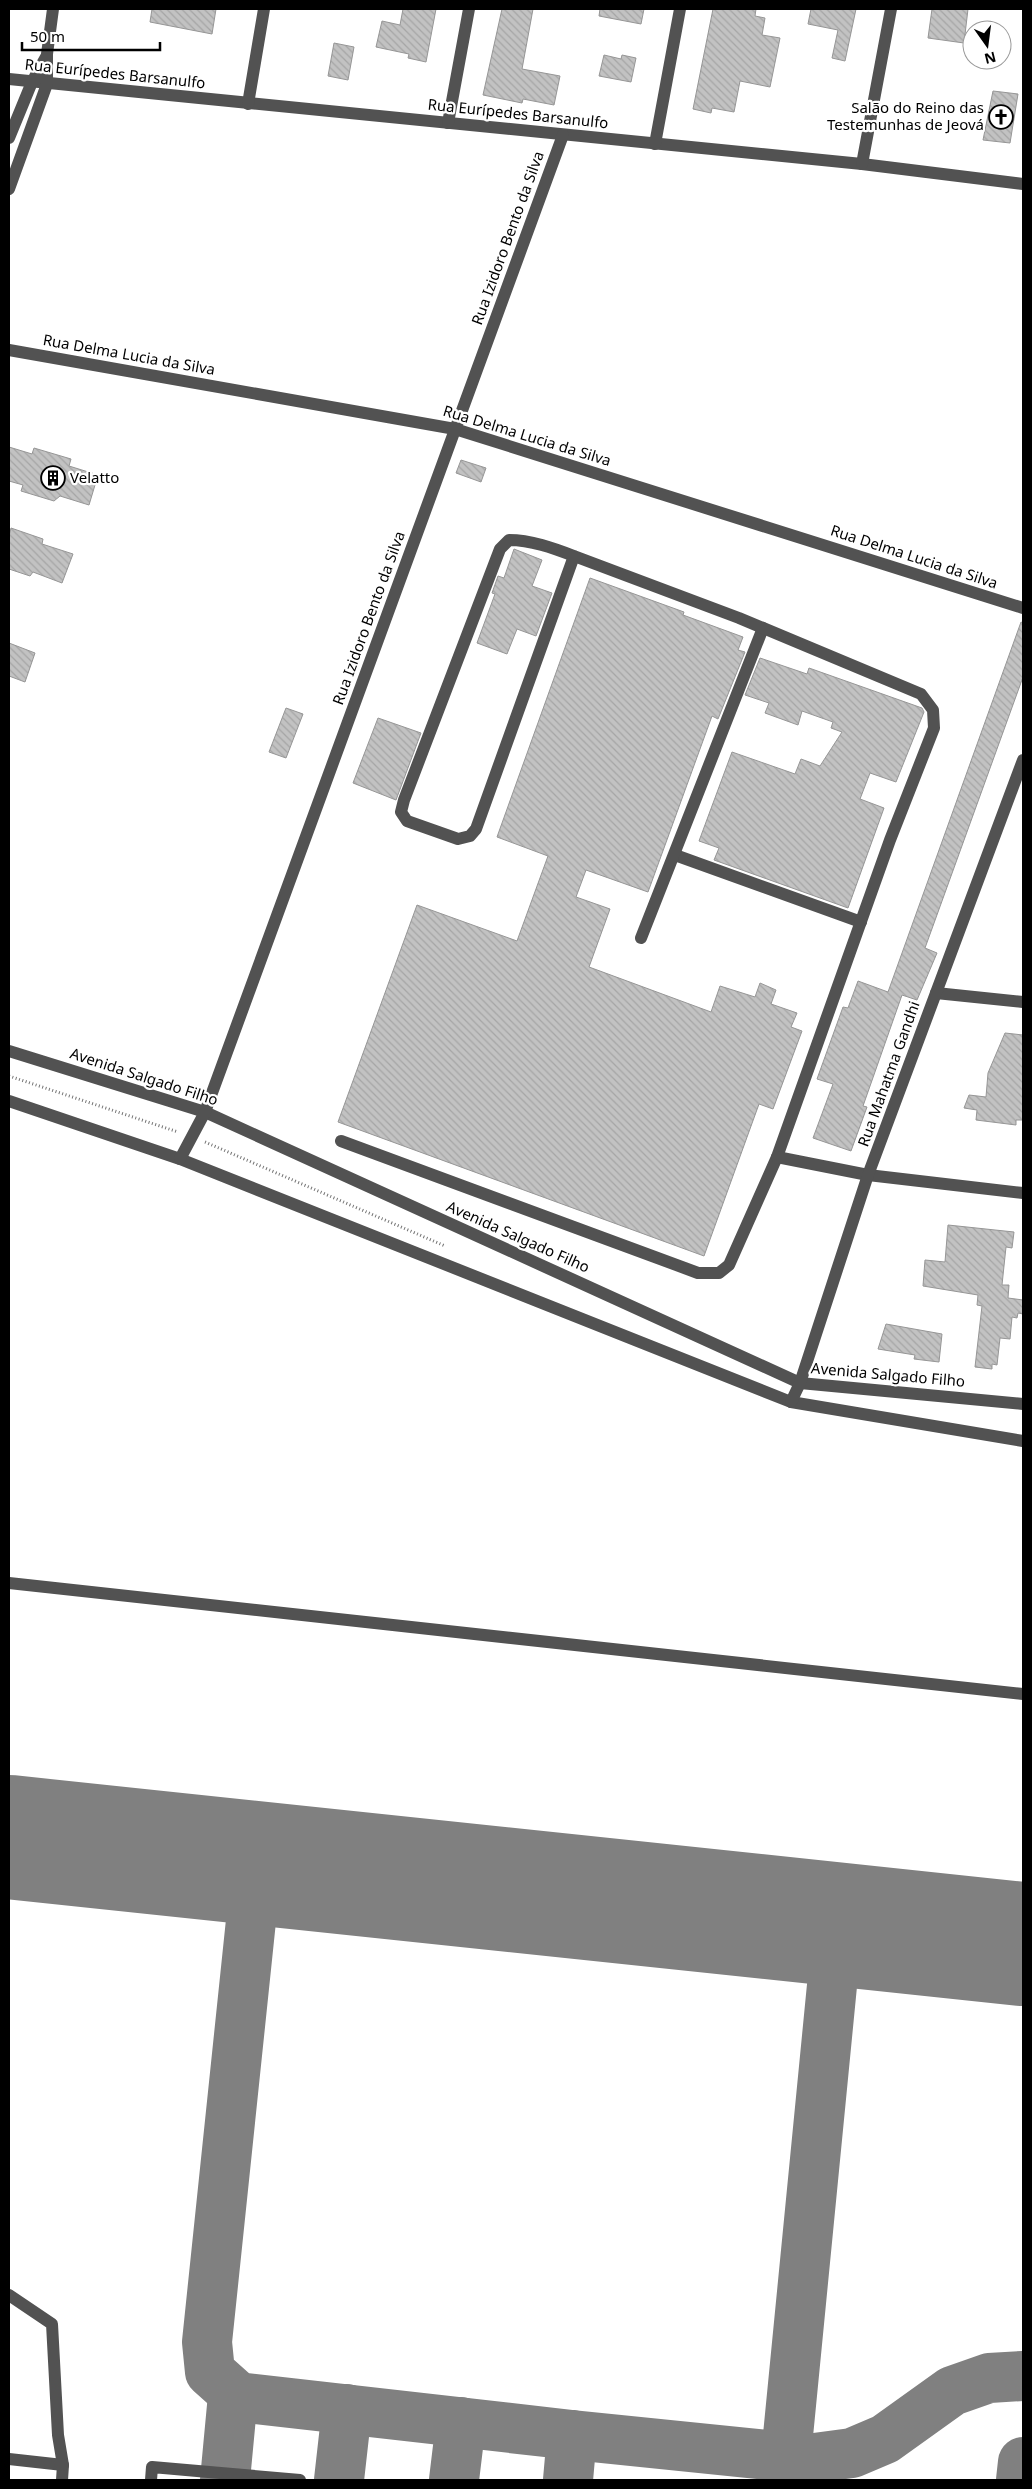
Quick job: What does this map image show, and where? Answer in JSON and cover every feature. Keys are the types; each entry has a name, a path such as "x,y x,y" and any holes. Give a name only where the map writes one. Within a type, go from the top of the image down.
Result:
{"street":[{"path":"9,188 47,84 47,54 53,9"},
{"path":"248,104 264,9"},
{"path":"448,124 469,9"},
{"path":"655,144 680,9"},
{"path":"862,164 891,9"},
{"path":"9,138 32,82 47,54"},
{"name":"Rua Eurípedes Barsanulfo","path":"9,79 862,164 1023,184"},
{"name":"Rua Izidoro Bento da Silva","path":"180,1159 205,1112 563,135"},
{"name":"Rua Delma Lucia da Silva","path":"9,350 455,429 1023,608"},
{"path":"341,1141 698,1273 719,1273 729,1265 777,1156 861,922 934,728 933,710 921,694 763,628 574,556 522,540 508,540 500,550 404,800 401,812 408,822 458,839 470,836 476,829 574,556"},
{"path":"641,938 763,628"},
{"name":"Rua Mahatma Gandhi","path":"791,1402 800,1383 868,1176 936,993 1018,787 1023,760"},
{"path":"675,855 861,922"},
{"path":"936,993 1023,1002"},
{"name":"Avenida Salgado Filho","path":"9,1051 205,1112 800,1383 1023,1404"},
{"path":"9,1101 180,1159 791,1402 1023,1440"},
{"path":"777,1156 868,1176 1023,1194"},
{"path":"9,1583 1023,1694"},
{"path":"9,2295 52,2324 62,2480"},
{"path":"9,2459 62,2465"},
{"path":"151,2480 152,2466 300,2480"}],"building":[{"path":"152,9 216,9 212,34 150,22"},
{"path":"403,9 436,9 426,62 408,58 409,54 376,47 382,21 400,25"},
{"path":"502,9 533,9 522,69 560,76 554,105 523,99 522,103 483,95"},
{"path":"600,9 644,9 641,24 599,16"},
{"path":"713,9 756,9 755,16 765,18 762,35 780,38 770,87 740,81 734,112 712,108 711,113 693,109"},
{"path":"811,9 856,9 845,61 832,58 838,30 808,24"},
{"path":"932,9 968,9 967,20 962,20 962,43 928,38"},
{"path":"334,43 354,47 348,80 328,76"},
{"path":"604,55 621,59 622,55 636,58 631,82 599,76"},
{"name":"Salão do Reino das Testemunhas de Jeová","path":"993,91 1018,94 1010,143 983,140"},
{"name":"Velatto","path":"9,447 32,454 34,448 71,459 69,466 98,475 89,505 60,496 54,501 21,491 23,485 9,481"},
{"path":"461,460 486,468 481,482 456,473"},
{"path":"11,528 43,539 42,544 73,554 62,583 33,572 30,576 9,569 9,536"},
{"path":"514,549 542,560 532,586 552,593 536,636 517,629 507,654 477,643 495,594 492,593 498,576 504,578"},
{"path":"590,578 684,612 683,615 743,637 738,650 745,652 718,719 712,716 648,892 586,870 576,897 610,909 589,967 711,1012 720,986 755,997 760,983 776,990 771,1004 797,1013 791,1027 802,1031 773,1109 759,1104 704,1256 338,1122 417,905 517,941 548,856 497,837"},
{"path":"1021,622 1023,623 1023,677 925,948 937,953 917,1000 902,995 863,1106 867,1107 851,1151 813,1138 833,1084 817,1079 843,1007 848,1008 858,981 888,992"},
{"path":"9,643 35,653 25,682 9,676"},
{"path":"760,658 807,674 809,668 922,708 924,712 896,782 870,773 860,799 884,808 848,908 714,860 719,848 699,841 732,752 795,774 801,759 820,766 842,732 831,728 833,722 802,711 798,725 765,713 769,703 745,695"},
{"path":"286,708 303,714 286,758 269,752"},
{"path":"378,718 421,733 396,800 353,783"},
{"path":"1005,1033 1023,1035 1023,1120 1016,1120 1016,1125 976,1120 977,1110 964,1108 969,1095 986,1097 988,1073"},
{"path":"948,1225 1014,1232 1012,1248 1006,1247 1002,1285 1009,1285 1008,1298 1023,1300 1023,1314 1018,1313 1017,1318 1012,1317 1010,1339 1000,1338 997,1365 992,1364 992,1369 975,1367 982,1306 977,1305 978,1295 923,1286 925,1260 945,1262"},
{"path":"886,1324 942,1334 939,1362 914,1359 915,1355 878,1349"}],"taxiway":[{"path":"257,1863 207,2342 210,2372 238,2397 572,2435 807,2459 852,2453 885,2439 952,2391 989,2378 1023,2376"},
{"path":"786,2456 838,1924"},
{"path":"225,2480 233,2395"},
{"path":"339,2480 347,2409"},
{"path":"454,2480 461,2422"},
{"path":"568,2480 572,2435"},
{"path":"1021,2480 1023,2462"}],"runway":[{"path":"9,1837 1023,1944"}],"place":[{"name":"Salão do Reino das Testemunhas de Jeová","path":"1001,117"},
{"name":"Velatto","path":"53,478"}]}
